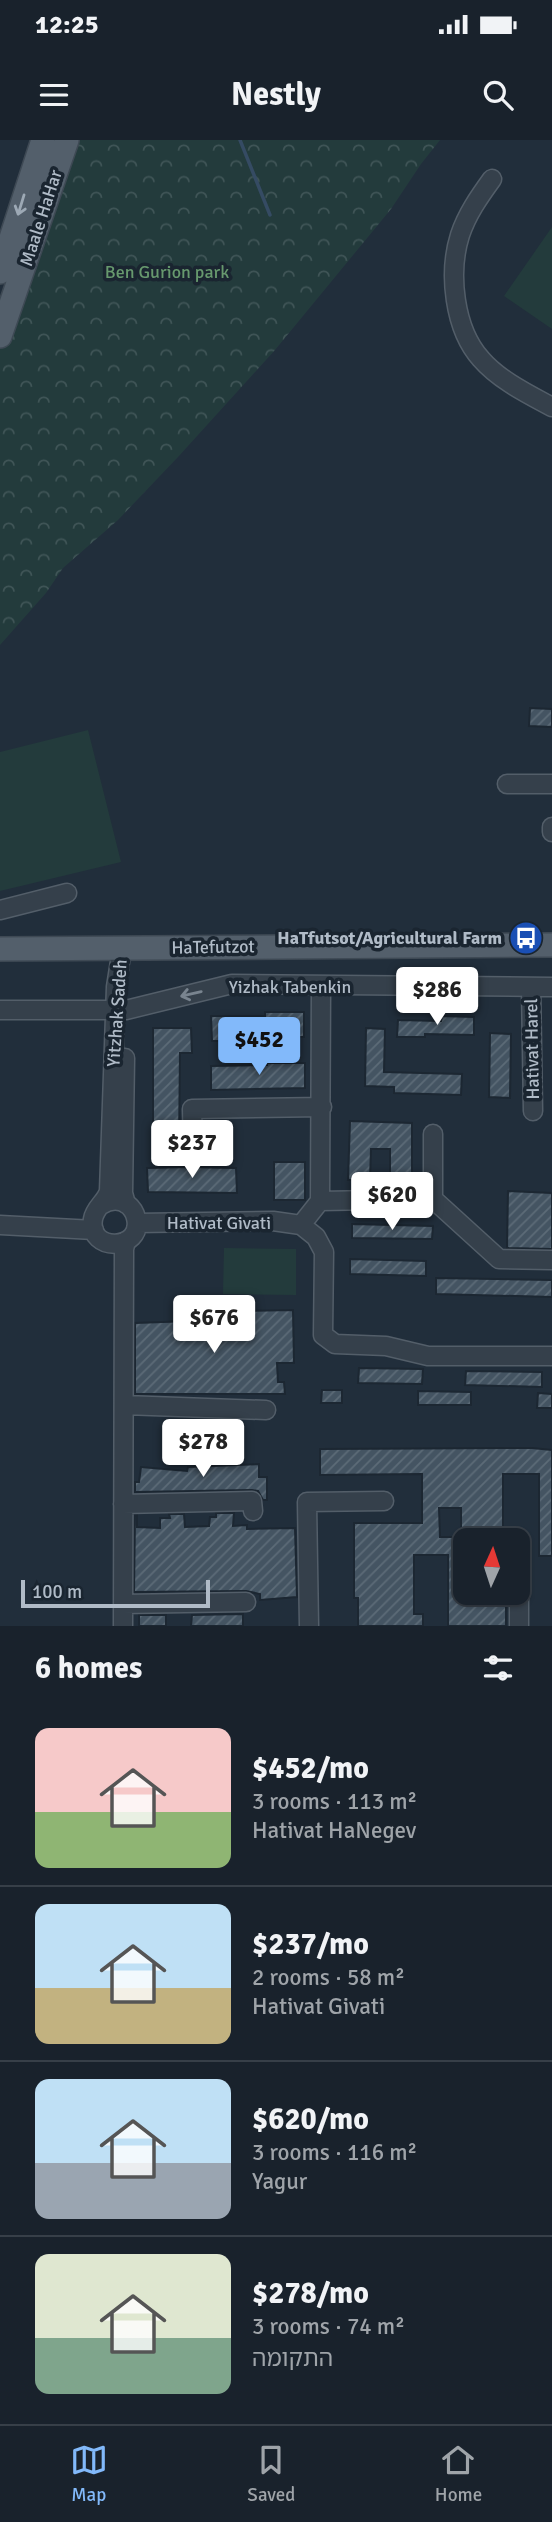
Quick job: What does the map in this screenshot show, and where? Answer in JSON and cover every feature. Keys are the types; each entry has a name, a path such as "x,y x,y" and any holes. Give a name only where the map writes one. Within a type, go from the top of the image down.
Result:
{"main road":[{"name":"Maale HaHar","path":"0,272 43,140"},
{"name":"Maale HaHar","path":"0,336 67,140"},
{"name":"HaTefutzot","path":"0,949 552,945"}],"street":[{"path":"492,178 469,211 459,237 456,291 465,335 480,359 500,376 552,407"},
{"path":"508,783 552,784"},
{"path":"0,910 67,893"},
{"name":"Yitzhak Sadeh","path":"101,1205 109,1191 120,1010 126,976 122,949"},
{"name":"Yizhak Tabenkin","path":"0,1010 120,1010 232,984 552,987"},
{"path":"321,986 320,1201 301,1226 316,1237 324,1252 323,1335 335,1344 386,1346 428,1356 552,1356"},
{"name":"Hativat Harel","path":"531,987 533,1111"},
{"name":"Yitzhak Sadeh","path":"120,1010 123,1193 126,1204"},
{"path":"193,1149 192,1109 322,1107"},
{"path":"433,1134 433,1199"},
{"path":"320,1201 433,1199 499,1259 552,1260"},
{"path":"123,1626 124,1250 135,1231 136,1223 132,1210 126,1204 114,1200 101,1205 93,1216 93,1230 97,1237 107,1243 127,1241"},
{"name":"Hativat Givati","path":"136,1223 273,1222 301,1226"},
{"path":"0,1225 93,1230"},
{"path":"107,1243 115,1275 113,1626"},
{"path":"124,1405 266,1410"},
{"path":"123,1504 252,1501 253,1511"},
{"path":"309,1626 307,1502 384,1501"},
{"path":"124,1604 247,1602"},
{"path":"519,1605 519,1626"}],"green space":[{"name":"Ben Gurion park","path":"74,140 440,140 391,209 275,350 118,520 63,568 46,593 0,645 0,338"},
{"path":"552,227 552,329 504,296"},
{"path":"88,730 121,862 0,891 0,752"},
{"path":"224,1248 296,1249 296,1295 223,1294"}],"building":[{"path":"530,708 552,709 552,727 529,726"},
{"path":"265,1012 304,1012 304,1037 250,1037 250,1041 212,1041 211,1016 265,1016"},
{"path":"442,1016 474,1017 474,1035 425,1034 425,1037 397,1037 398,1020 441,1021"},
{"path":"153,1028 191,1028 192,1053 180,1053 179,1146 153,1146"},
{"path":"366,1028 385,1029 384,1072 462,1074 461,1095 394,1093 394,1087 365,1086"},
{"path":"490,1033 511,1034 510,1098 489,1097"},
{"path":"305,1063 305,1088 211,1090 211,1066"},
{"path":"350,1121 412,1123 412,1183 390,1183 390,1149 371,1149 370,1180 348,1180"},
{"path":"274,1162 305,1162 305,1200 274,1200"},
{"path":"147,1168 236,1168 237,1193 148,1192"},
{"path":"508,1191 552,1193 552,1249 507,1248"},
{"path":"352,1224 433,1226 432,1239 352,1238"},
{"path":"350,1259 426,1261 426,1276 350,1274"},
{"path":"436,1278 552,1280 552,1297 436,1294"},
{"path":"293,1310 294,1363 277,1363 278,1382 284,1382 285,1394 135,1394 135,1323 246,1319 246,1311"},
{"path":"359,1368 423,1369 422,1384 358,1383"},
{"path":"466,1371 542,1372 542,1387 465,1385"},
{"path":"322,1390 342,1390 342,1403 321,1403"},
{"path":"418,1391 471,1392 471,1405 418,1405"},
{"path":"538,1393 552,1394 552,1408 537,1408"},
{"path":"320,1449 552,1450 552,1556 539,1556 539,1474 503,1474 503,1528 461,1528 461,1508 439,1508 440,1537 453,1537 453,1605 506,1605 506,1626 448,1626 448,1555 414,1555 414,1614 423,1614 423,1626 358,1626 358,1598 354,1598 354,1523 422,1523 422,1474 320,1475"},
{"path":"259,1464 259,1477 267,1477 267,1500 263,1500 258,1491 252,1490 135,1492 135,1482 139,1482 141,1467 187,1471 188,1467"},
{"path":"216,1513 234,1513 233,1526 247,1525 247,1529 295,1528 297,1597 260,1600 260,1594 246,1591 134,1592 135,1515 137,1527 160,1528 160,1518 170,1518 169,1514 184,1514 185,1527 209,1526 210,1517 216,1517"},
{"path":"243,1614 243,1626 191,1626 192,1615"},
{"path":"139,1615 166,1615 166,1626 139,1626"}],"waterway":[{"path":"240,140 270,215"}],"place":[{"name":"HaTfutsot/Agricultural Farm","path":"526,938"}]}
